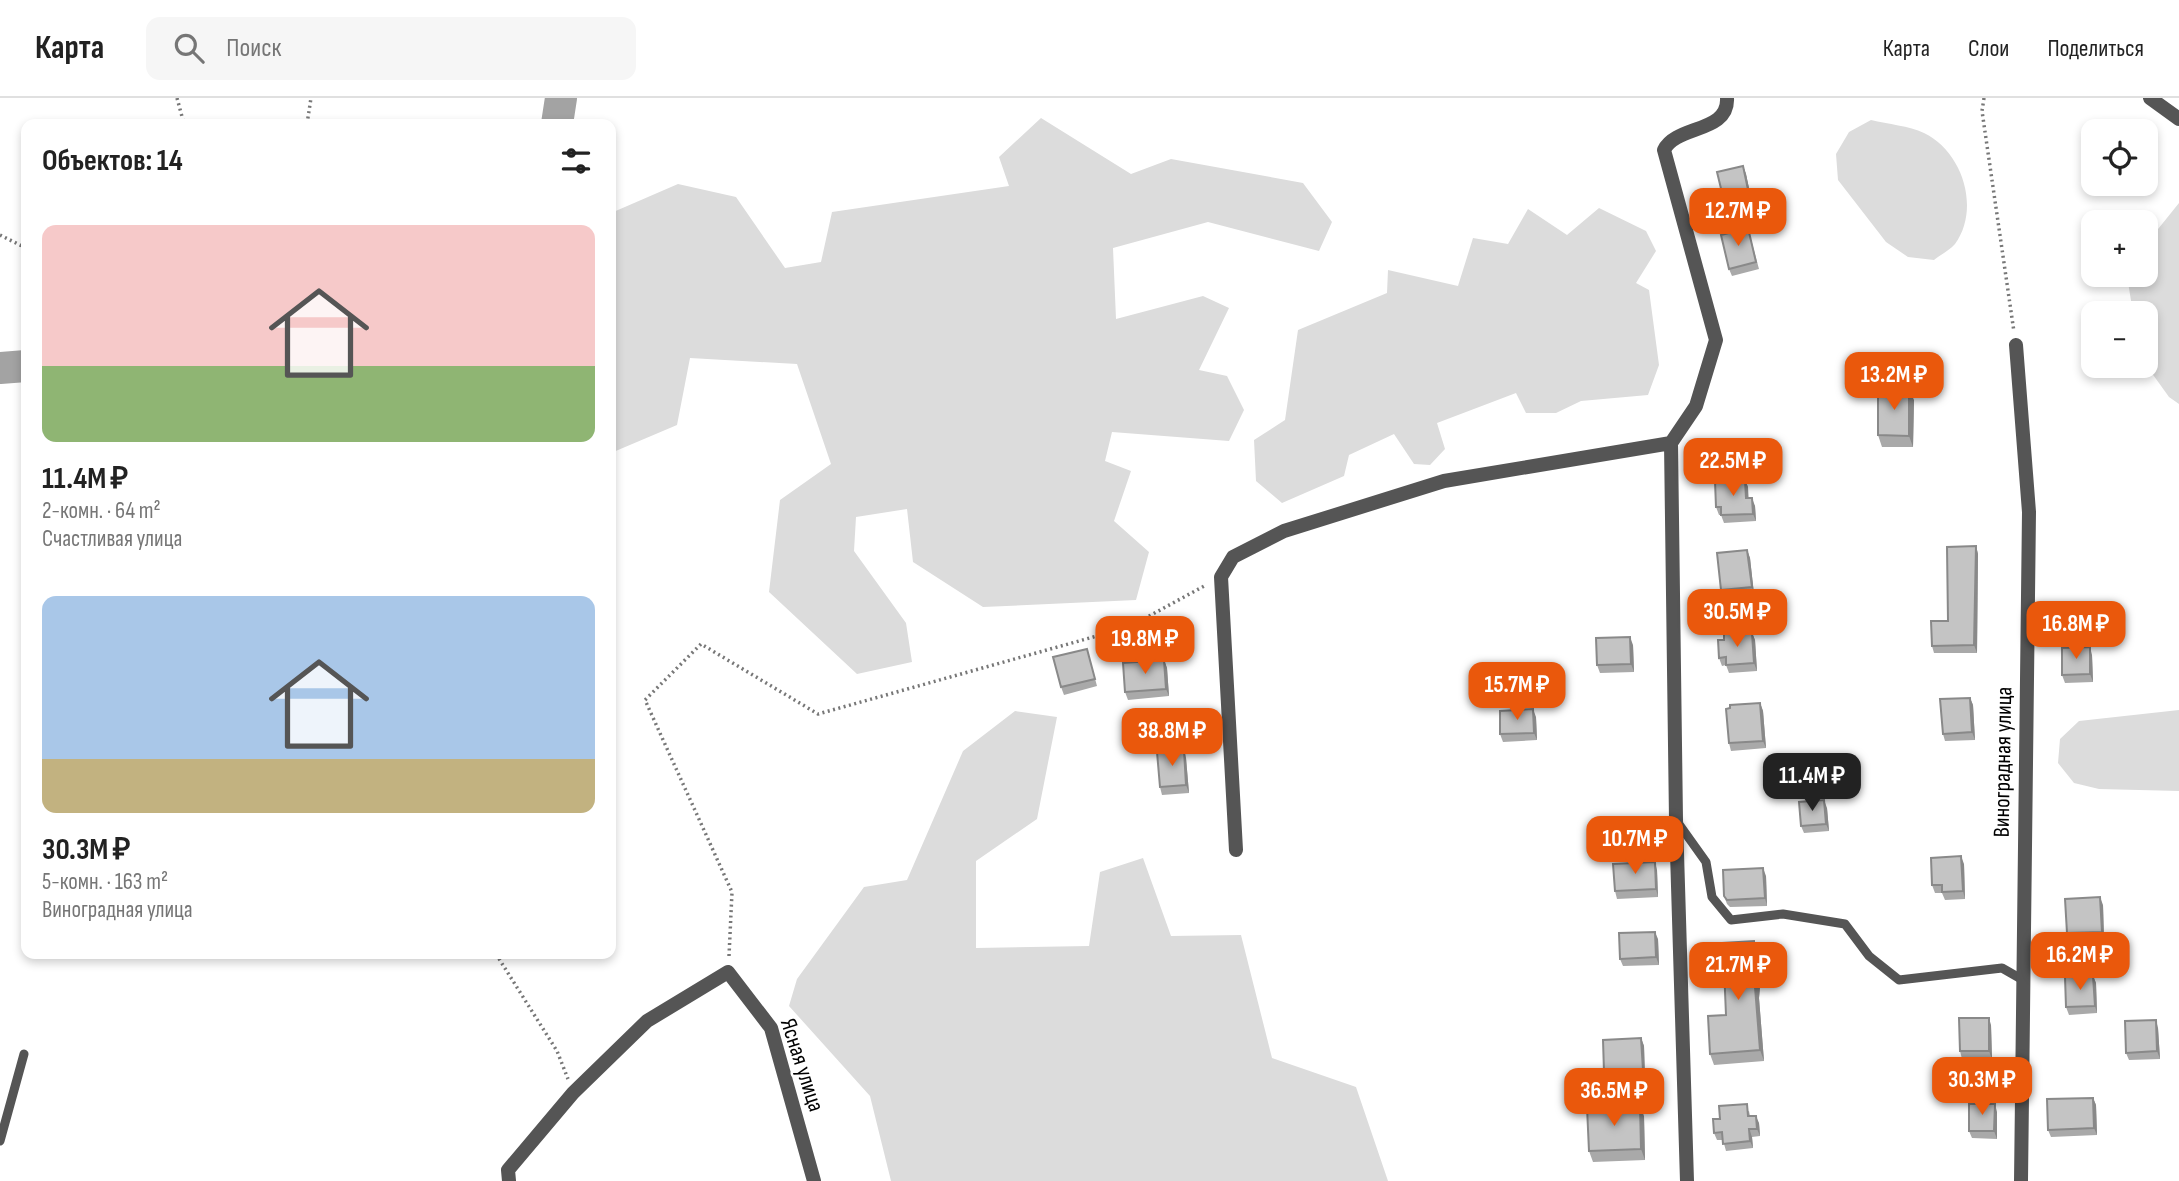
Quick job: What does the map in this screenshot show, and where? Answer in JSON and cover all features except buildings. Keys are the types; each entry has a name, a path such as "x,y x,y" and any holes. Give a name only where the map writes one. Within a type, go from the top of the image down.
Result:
{"street":[{"path":"1687,1181 1676,820 1671,443 1696,406 1716,341 1664,150 1668,142 1714,122 1721,116 1727,98"},
{"path":"2150,98 2179,119"},
{"name":"Виноградная улица","path":"2016,345 2029,512 2021,1181"},
{"path":"1236,850 1221,577 1233,557 1284,531 1444,481 1671,443"},
{"path":"509,1181 508,1170 573,1093 648,1021 728,972"},
{"name":"Ясная улица","path":"728,972 771,1028 814,1181"}],"lane":[{"path":"1676,820 1706,862 1712,897 1731,920 1783,914 1845,924 1869,956 1899,980 2002,968 2024,980"},
{"path":"0,1141 24,1054"}],"path":[{"path":"177,98 183,119"},
{"path":"308,119 311,98"},
{"path":"1984,98 1982,111 2016,345"},
{"path":"0,235 21,246"},
{"path":"728,972 732,892 645,700 701,644 818,714 1129,627 1221,577"},
{"path":"499,959 557,1051 573,1093"}],"shaded area":[{"path":"1041,118 1131,174 1171,159 1303,183 1332,222 1319,251 1208,222 1113,248 1116,319 1203,296 1229,308 1199,370 1227,376 1244,410 1229,441 1112,432 1105,461 1131,471 1114,521 1149,552 1136,600 983,607 913,562 907,509 856,517 854,551 906,623 912,662 857,674 769,592 780,500 831,464 797,364 690,358 677,425 616,451 616,211 678,184 736,197 785,268 821,262 832,212 1009,186 999,157"},
{"path":"1871,120 1924,133 1937,141 1949,153 1964,182 1967,198 1963,230 1955,244 1934,260 1908,257 1886,242 1838,180 1836,154 1849,132"},
{"path":"2179,203 2179,404 2169,397 2155,378 2158,378 2158,301 2131,301 2129,287 2158,287 2158,229"},
{"path":"1599,208 1646,231 1656,251 1636,283 1649,290 1659,365 1648,395 1581,401 1556,413 1526,413 1516,393 1437,423 1445,449 1430,465 1414,464 1394,434 1349,455 1344,476 1282,503 1256,481 1254,440 1285,420 1298,330 1387,293 1388,270 1458,286 1473,238 1508,244 1528,209 1567,235"},
{"path":"2179,710 2179,791 2099,789 2074,783 2058,763 2060,739 2079,721"},
{"path":"1015,711 1057,717 1037,819 976,861 976,948 1089,946 1100,872 1143,858 1171,936 1241,935 1272,1058 1356,1087 1388,1181 891,1181 870,1096 789,1006 797,979 864,887 907,880 963,751"}],"waterway":[{"path":"558,119 561,98"},
{"path":"0,368 21,366"}]}
